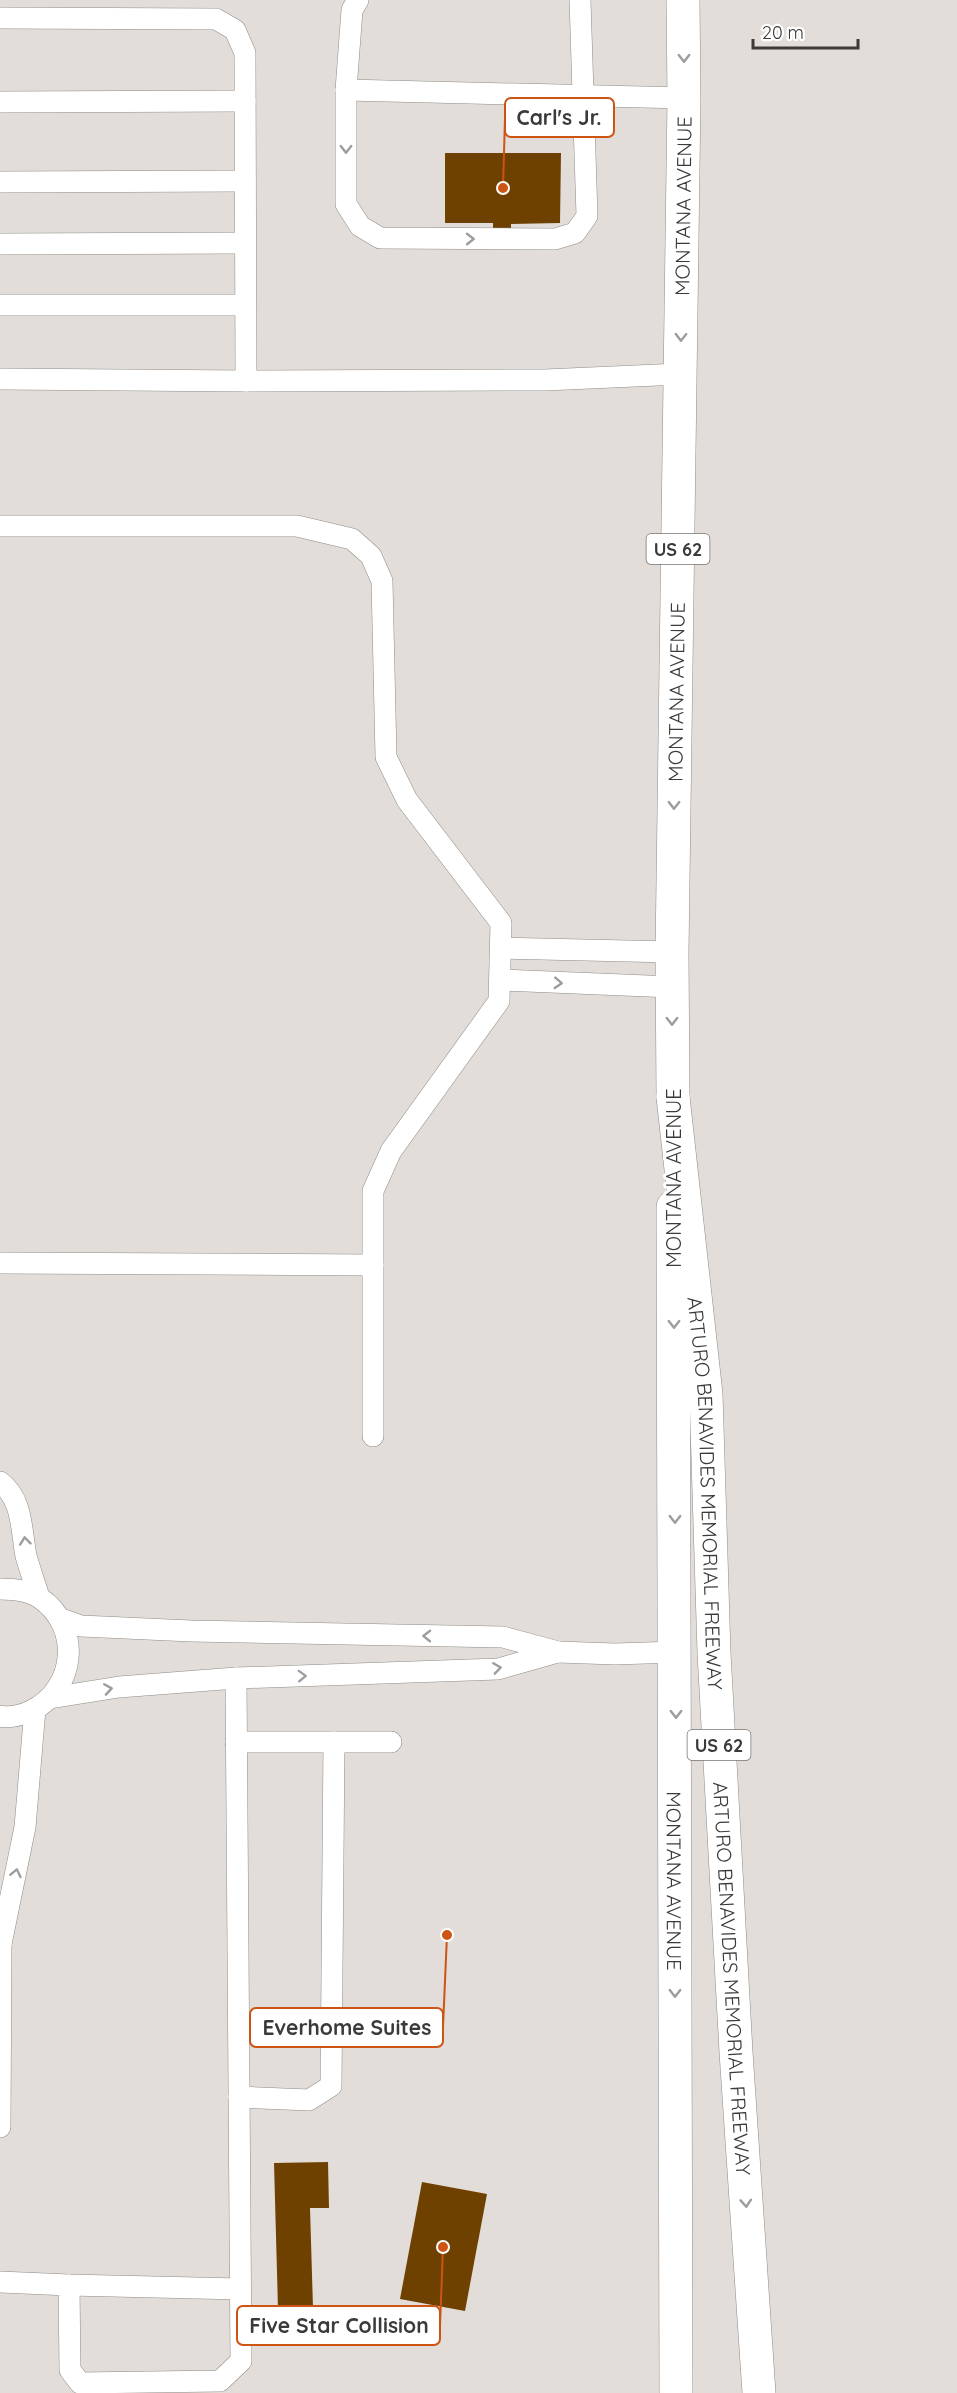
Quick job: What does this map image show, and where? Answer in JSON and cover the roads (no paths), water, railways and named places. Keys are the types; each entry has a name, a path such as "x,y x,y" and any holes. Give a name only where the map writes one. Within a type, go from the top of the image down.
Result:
{"main road":[{"name":"MONTANA AVENUE","path":"676,2393 676,1652 672,952 684,0"},
{"name":"ARTURO BENAVIDES MEMORIAL FREEWAY","path":"673,1097 706,1394 715,1676 736,2052 759,2393"}],"lane":[{"path":"358,0 352,10 346,90 346,204 360,226 380,238 555,239 575,233 587,216 580,0"},
{"path":"0,18 216,19 235,30 244,53 246,381"},
{"path":"346,90 684,98"},
{"path":"0,102 245,101"},
{"path":"0,182 245,181"},
{"path":"0,244 245,243"},
{"path":"0,305 245,305"},
{"path":"0,379 545,380 680,374"},
{"path":"0,526 297,526 352,539 371,556 382,581 386,757 407,800 501,923 501,948 499,1002 391,1151 373,1191 374,1436"},
{"path":"501,948 672,952"},
{"path":"500,980 672,987"},
{"path":"0,1263 373,1265"},
{"path":"0,1480 16,1503 22,1522 26,1555 39,1597 59,1618 66,1631 70,1653 67,1673 57,1691 43,1704 25,1714 0,1716"},
{"path":"0,1589 18,1590 39,1597"},
{"path":"59,1618 81,1626 191,1631 503,1637 558,1652 615,1654 676,1652"},
{"path":"43,1704 119,1687 236,1678 498,1669 558,1652"},
{"path":"69,2285 70,2370 80,2383 220,2382 240,2361 236,1678"},
{"path":"0,2127 1,1940 25,1827 43,1704"},
{"path":"236,1742 391,1742"},
{"path":"238,2097 309,2100 331,2086 334,1742"},
{"path":"0,2282 240,2289"}],"place":[{"name":"Carl's Jr.","path":"503,188"},
{"name":"Everhome Suites","path":"447,1935"},
{"name":"Five Star Collision","path":"443,2247"}]}
